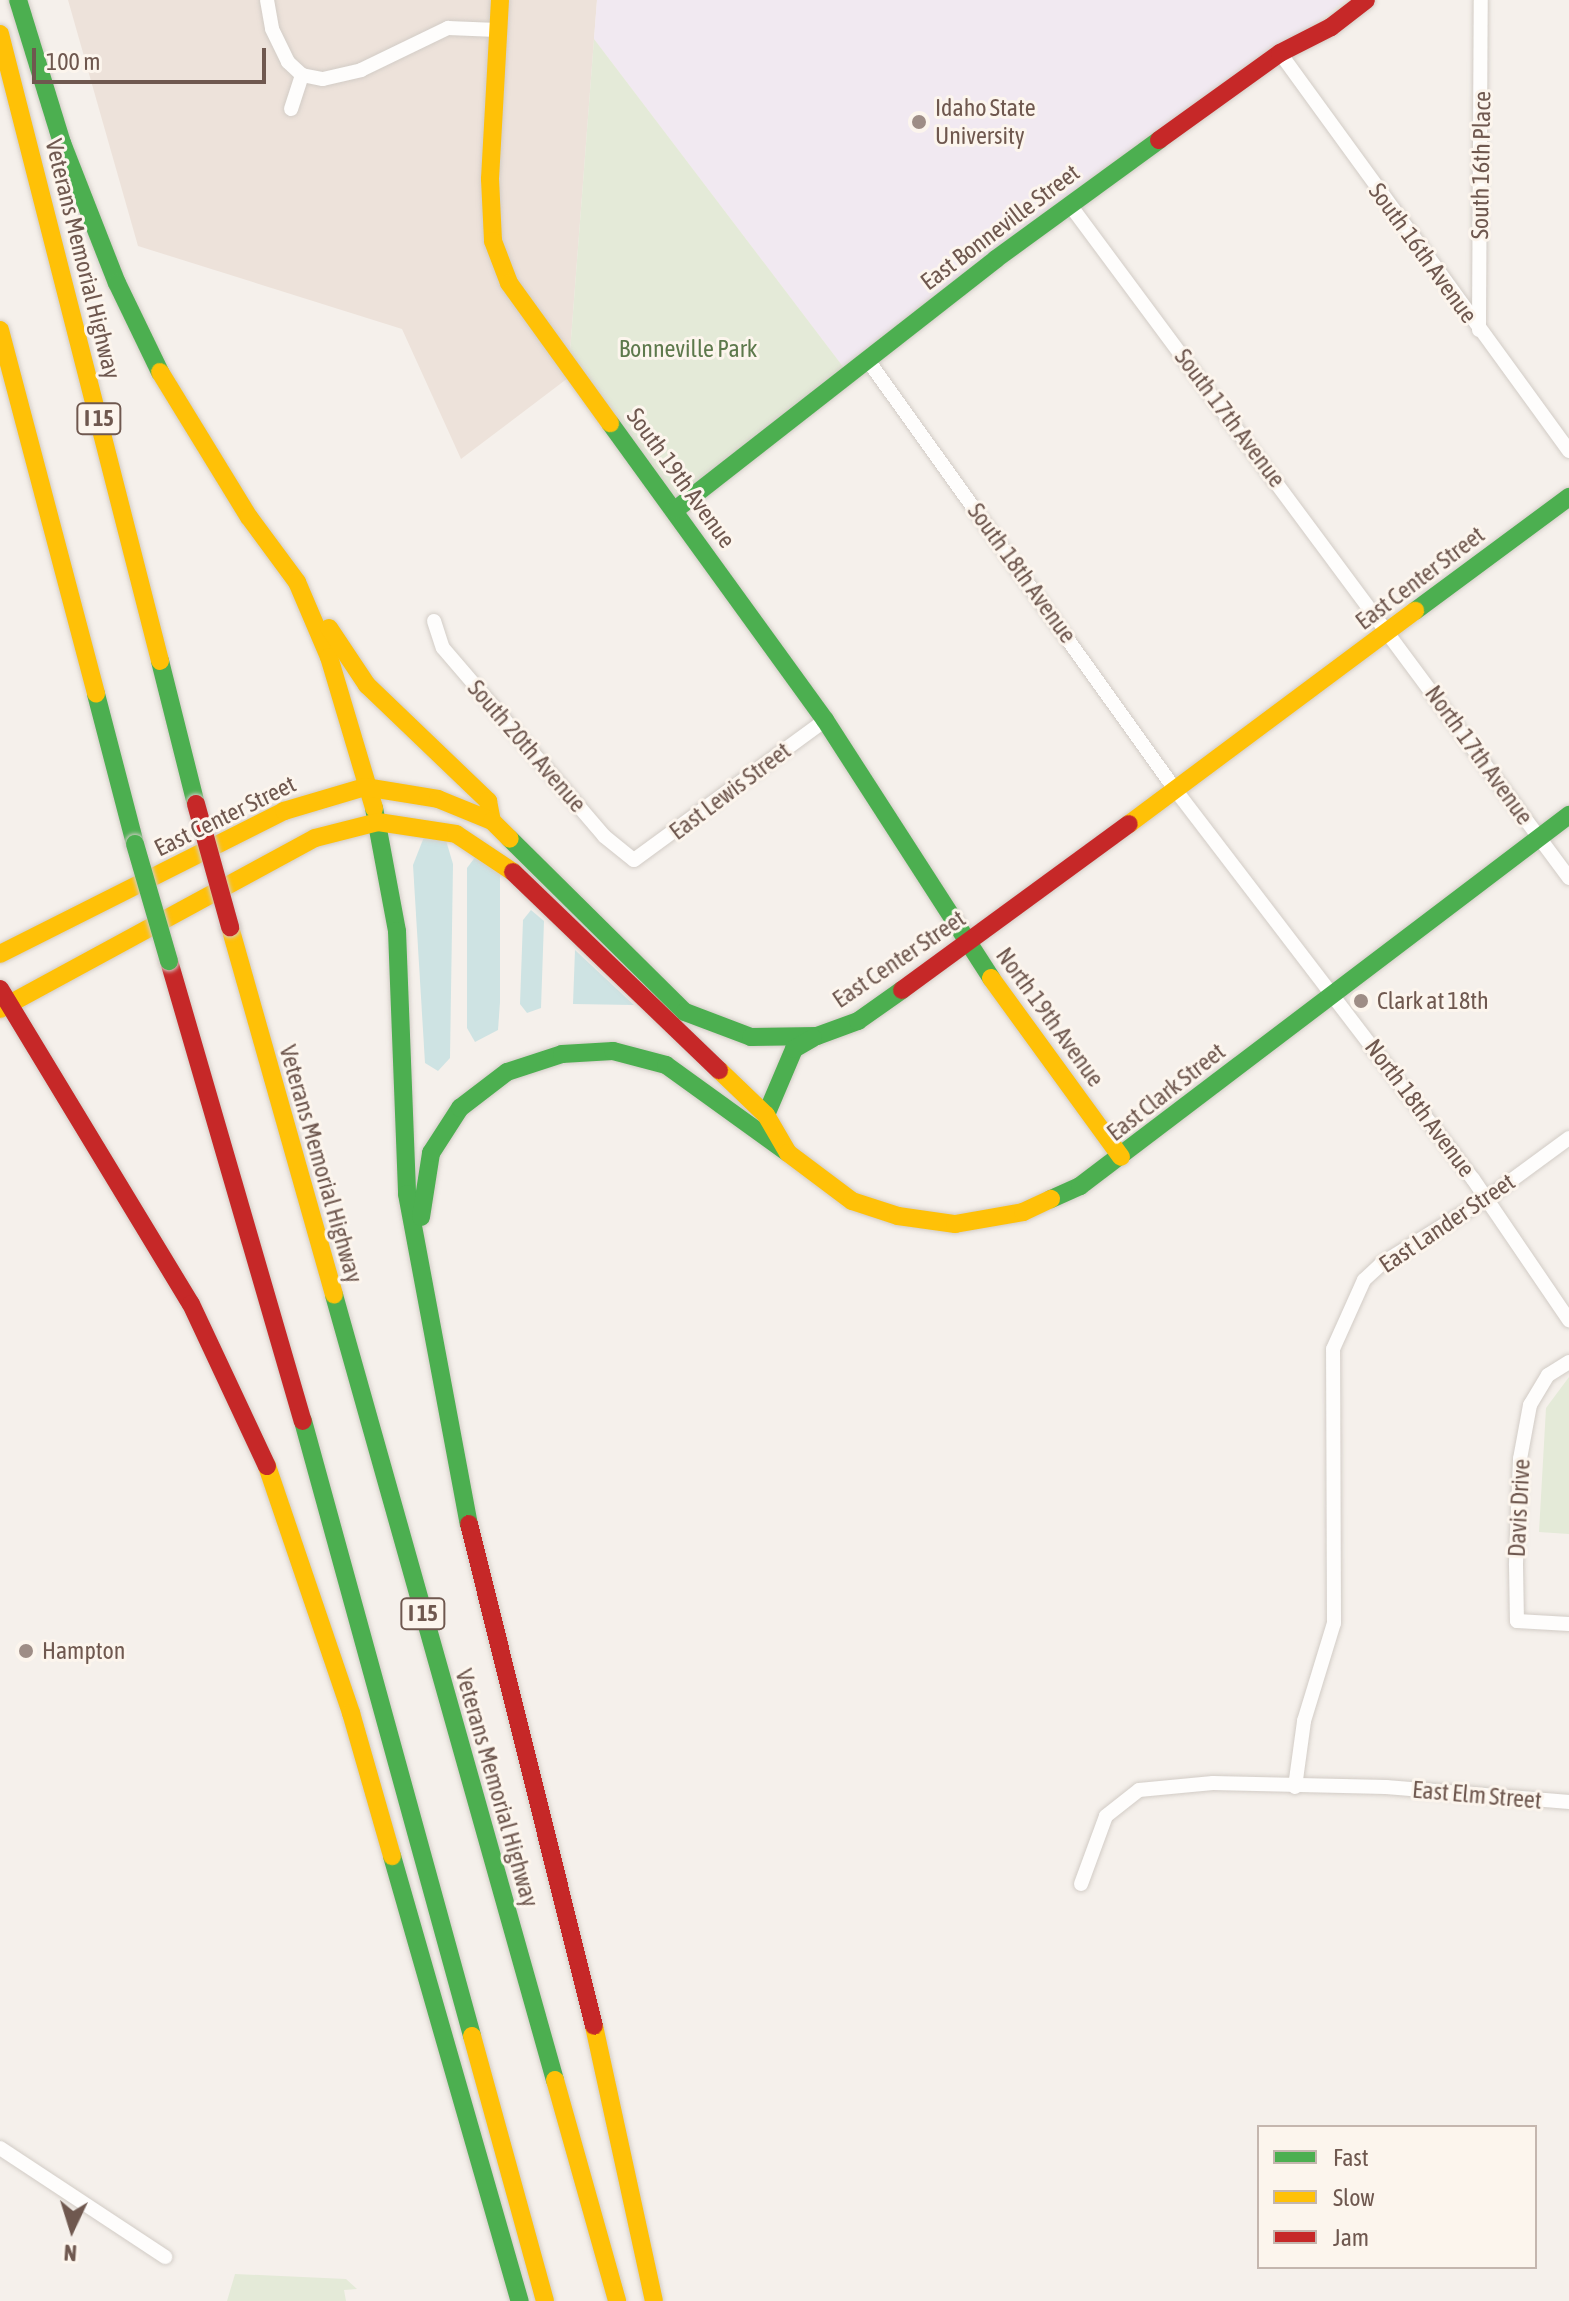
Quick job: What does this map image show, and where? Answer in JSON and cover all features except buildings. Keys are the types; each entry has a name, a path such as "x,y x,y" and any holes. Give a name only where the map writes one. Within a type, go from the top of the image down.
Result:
{"main road":[{"path":"18,0 62,143 148,347 249,517 367,685 488,801 492,821"},
{"name":"South 19th Avenue","path":"500,0 490,179 493,241 509,283 825,720 967,944"},
{"name":"East Bonneville Street","path":"675,510 1070,205 1280,53 1331,27 1366,0"},
{"name":"Veterans Memorial Highway","path":"0,34 196,804 617,2301"},
{"path":"0,330 135,844 294,1388 545,2301"},
{"name":"East Center Street","path":"0,954 284,811 365,787 438,799 492,821 685,1012 751,1037 817,1036 858,1021 967,944 1569,497"},
{"path":"297,582 329,657 365,787 378,822 397,931 407,1194 459,1484 573,1927 654,2301"},
{"name":"East Clark Street","path":"766,1115 788,1153 852,1201 898,1216 955,1224 1023,1212 1080,1186 1121,1157 1569,815"},
{"path":"520,2301 351,1713 273,1478 191,1304 3,1000 315,838 378,822 456,834 512,871 766,1115 794,1049 817,1036"},
{"name":"North 19th Avenue","path":"967,944 1121,1157"},
{"path":"419,1252 431,1153 460,1108 481,1088 534,1061 613,1051 666,1065 788,1153"}],"street":[{"path":"267,0 272,29 288,62 302,75 323,79 361,70 448,28 497,30"},
{"name":"South 16th Place","path":"1479,330 1481,0"},
{"name":"South 16th Avenue","path":"1280,53 1569,451"},
{"path":"291,109 302,75"},
{"name":"South 17th Avenue","path":"1070,205 1390,631"},
{"name":"South 18th Avenue","path":"867,359 1174,788"},
{"name":"South 20th Avenue","path":"434,621 443,648 604,836 634,860"},
{"name":"North 17th Avenue","path":"1390,631 1569,878"},
{"name":"East Lewis Street","path":"634,860 825,720"},
{"name":"North 18th Avenue","path":"1174,788 1486,1199 1569,1320"},
{"name":"East Lander Street","path":"1295,1787 1304,1721 1334,1623 1333,1349 1364,1280 1486,1199 1569,1138"},
{"name":"Davis Drive","path":"1569,1362 1548,1375 1530,1405 1520,1459 1516,1565 1517,1621 1569,1624"},
{"name":"East Elm Street","path":"1081,1884 1106,1816 1139,1790 1213,1783 1386,1787 1569,1802"},
{"path":"0,2148 165,2257"}],"shaded area":[{"path":"68,0 597,0 568,378 461,459 402,329 138,246"},
{"name":"Idaho State University","path":"597,0 1346,0 847,372 594,39"},
{"path":"424,837 445,837 453,864 450,1058 438,1071 425,1063 413,865"},
{"path":"476,856 500,867 500,1002 498,1030 475,1042 467,1028 467,868"},
{"path":"531,910 544,921 541,1008 527,1013 520,1004 523,920"},
{"path":"575,950 634,1005 573,1004"}],"green space":[{"name":"Bonneville Park","path":"594,39 847,372 670,503 568,378"},
{"path":"1569,1377 1569,1534 1539,1532 1546,1408"},
{"path":"235,2274 346,2279 357,2289 344,2290 346,2301 227,2301"}],"traffic: fast":[{"path":"18,0 62,143 117,283 160,372"},
{"path":"675,510 996,259 1159,140"},
{"path":"610,423 825,720 991,978"},
{"path":"1415,611 1569,497"},
{"path":"160,661 196,804"},
{"path":"96,694 135,844"},
{"path":"374,808 397,931 407,1194 469,1524"},
{"path":"1051,1199 1080,1186 1569,815"},
{"path":"510,839 685,1012 751,1037 817,1036 858,1021 902,990"},
{"path":"135,844 169,961"},
{"path":"766,1115 794,1049 813,1038"},
{"path":"421,1217 431,1153 460,1108 507,1072 562,1054 613,1051 666,1065 788,1153"},
{"path":"334,1295 555,2080"},
{"path":"303,1421 472,2036"},
{"path":"392,1856 520,2301"}],"traffic: slow":[{"path":"500,0 490,179 493,241 509,283 610,423"},
{"path":"0,34 160,661"},
{"path":"0,330 96,694"},
{"path":"160,372 249,517 297,582 329,657 374,808"},
{"path":"1129,824 1415,611"},
{"path":"329,628 367,685 488,801 492,821"},
{"path":"0,954 284,811 365,787 438,799 492,821 510,839"},
{"path":"0,1009 315,838 378,822 456,834 513,872"},
{"path":"230,927 334,1295"},
{"path":"991,978 1121,1157"},
{"path":"719,1070 766,1115 788,1153 852,1201 898,1216 955,1224 1023,1212 1051,1199"},
{"path":"267,1466 351,1713 392,1856"},
{"path":"594,2026 654,2301"},
{"path":"472,2036 545,2301"},
{"path":"555,2080 617,2301"}],"traffic: jam":[{"path":"1159,140 1280,53 1331,27 1366,0"},
{"path":"196,804 230,927"},
{"path":"902,990 1129,824"},
{"path":"513,872 719,1070"},
{"path":"169,961 303,1421"},
{"path":"0,989 191,1304 267,1466"},
{"path":"469,1524 594,2026"}],"place":[{"name":"Idaho State University","path":"919,122"},
{"name":"Clark at 18th","path":"1361,1001"},
{"name":"Hampton","path":"26,1651"}]}
